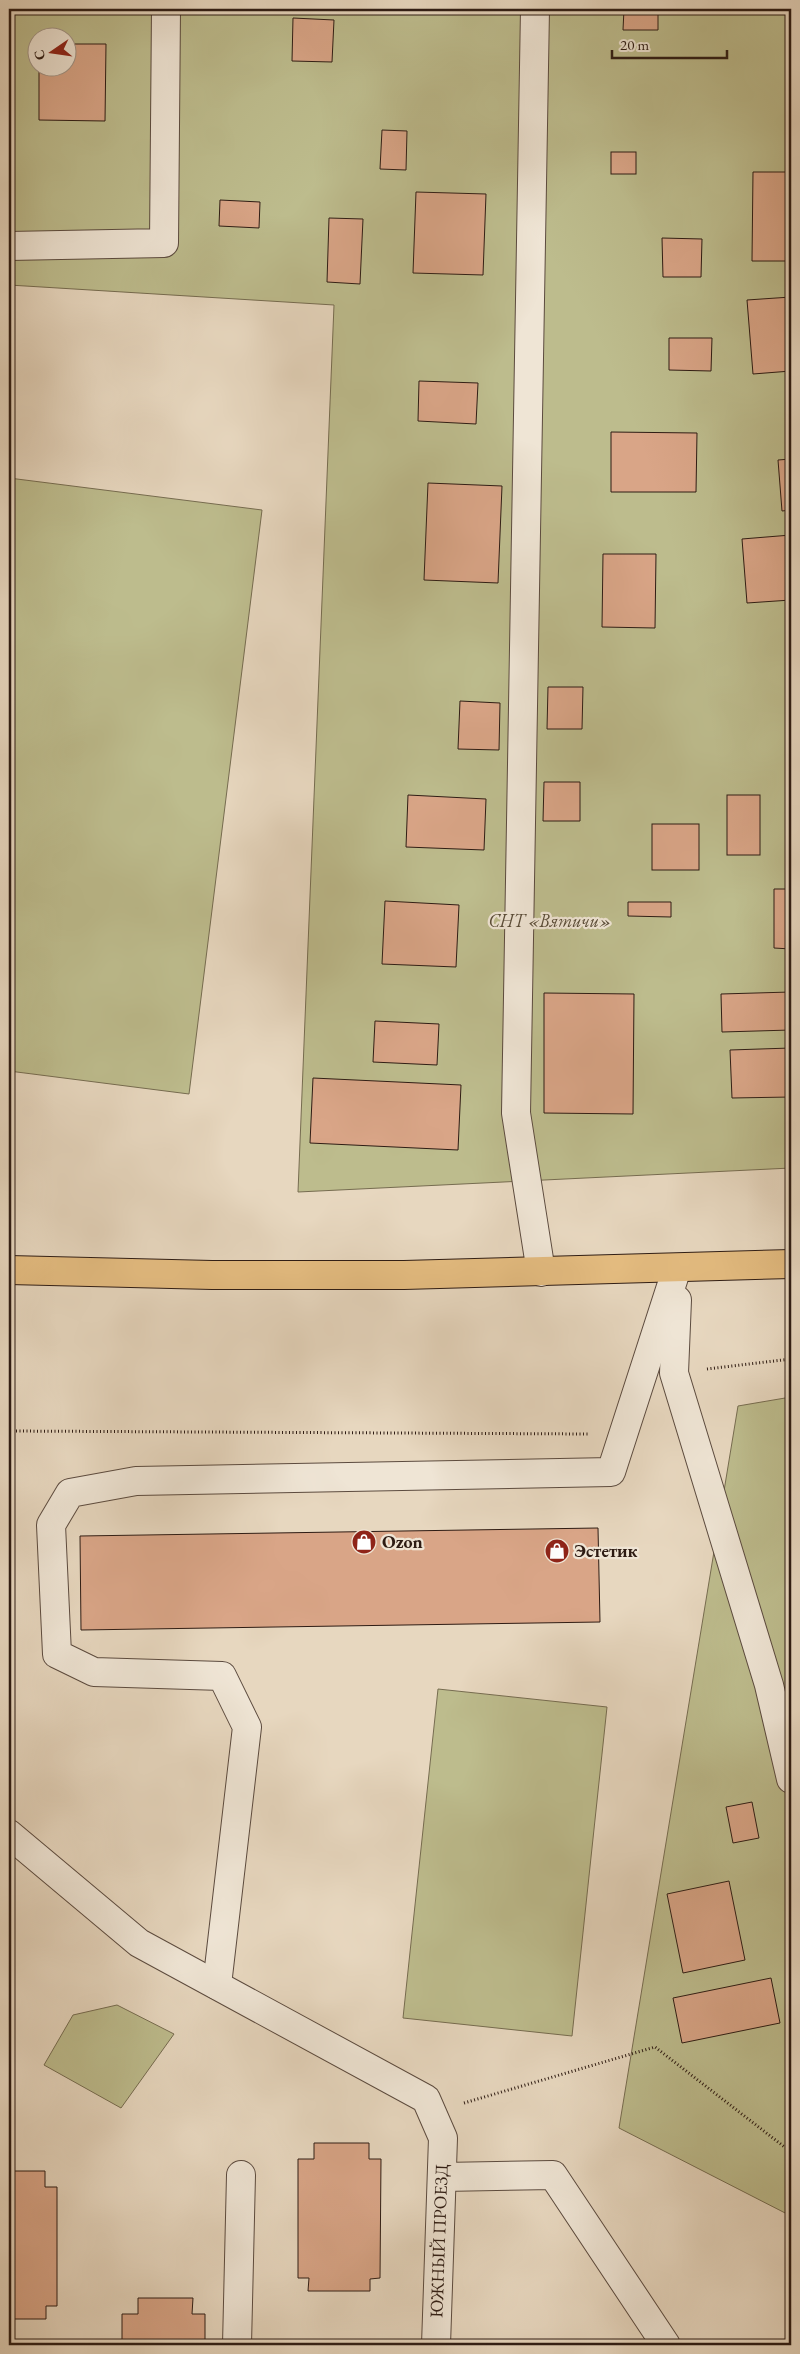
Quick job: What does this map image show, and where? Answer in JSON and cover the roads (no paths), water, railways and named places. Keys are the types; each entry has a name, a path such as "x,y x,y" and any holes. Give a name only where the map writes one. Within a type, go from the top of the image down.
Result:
{"main road":[{"path":"9,1270 212,1275 404,1275 791,1264"}],"street":[{"path":"9,246 164,243 166,9"},
{"path":"535,9 516,1113 541,1272"},
{"path":"678,1268 674,1373 769,1685 791,1779"},
{"path":"9,1834 140,1943 217,1985 247,1727 222,1676 94,1672 57,1654 51,1525 70,1493 136,1481 611,1472 678,1268"},
{"name":"ЮЖНЫЙ ПРОЕЗД","path":"217,1985 426,2099 443,2138 436,2345"},
{"path":"237,2345 241,2175"},
{"path":"442,2177 553,2175 666,2345"}],"place":[{"name":"Ozon","path":"364,1542"},
{"name":"Эстетик","path":"557,1551"}],"park label":[{"name":"СНТ «Вятичи»","path":"550,921"}]}
